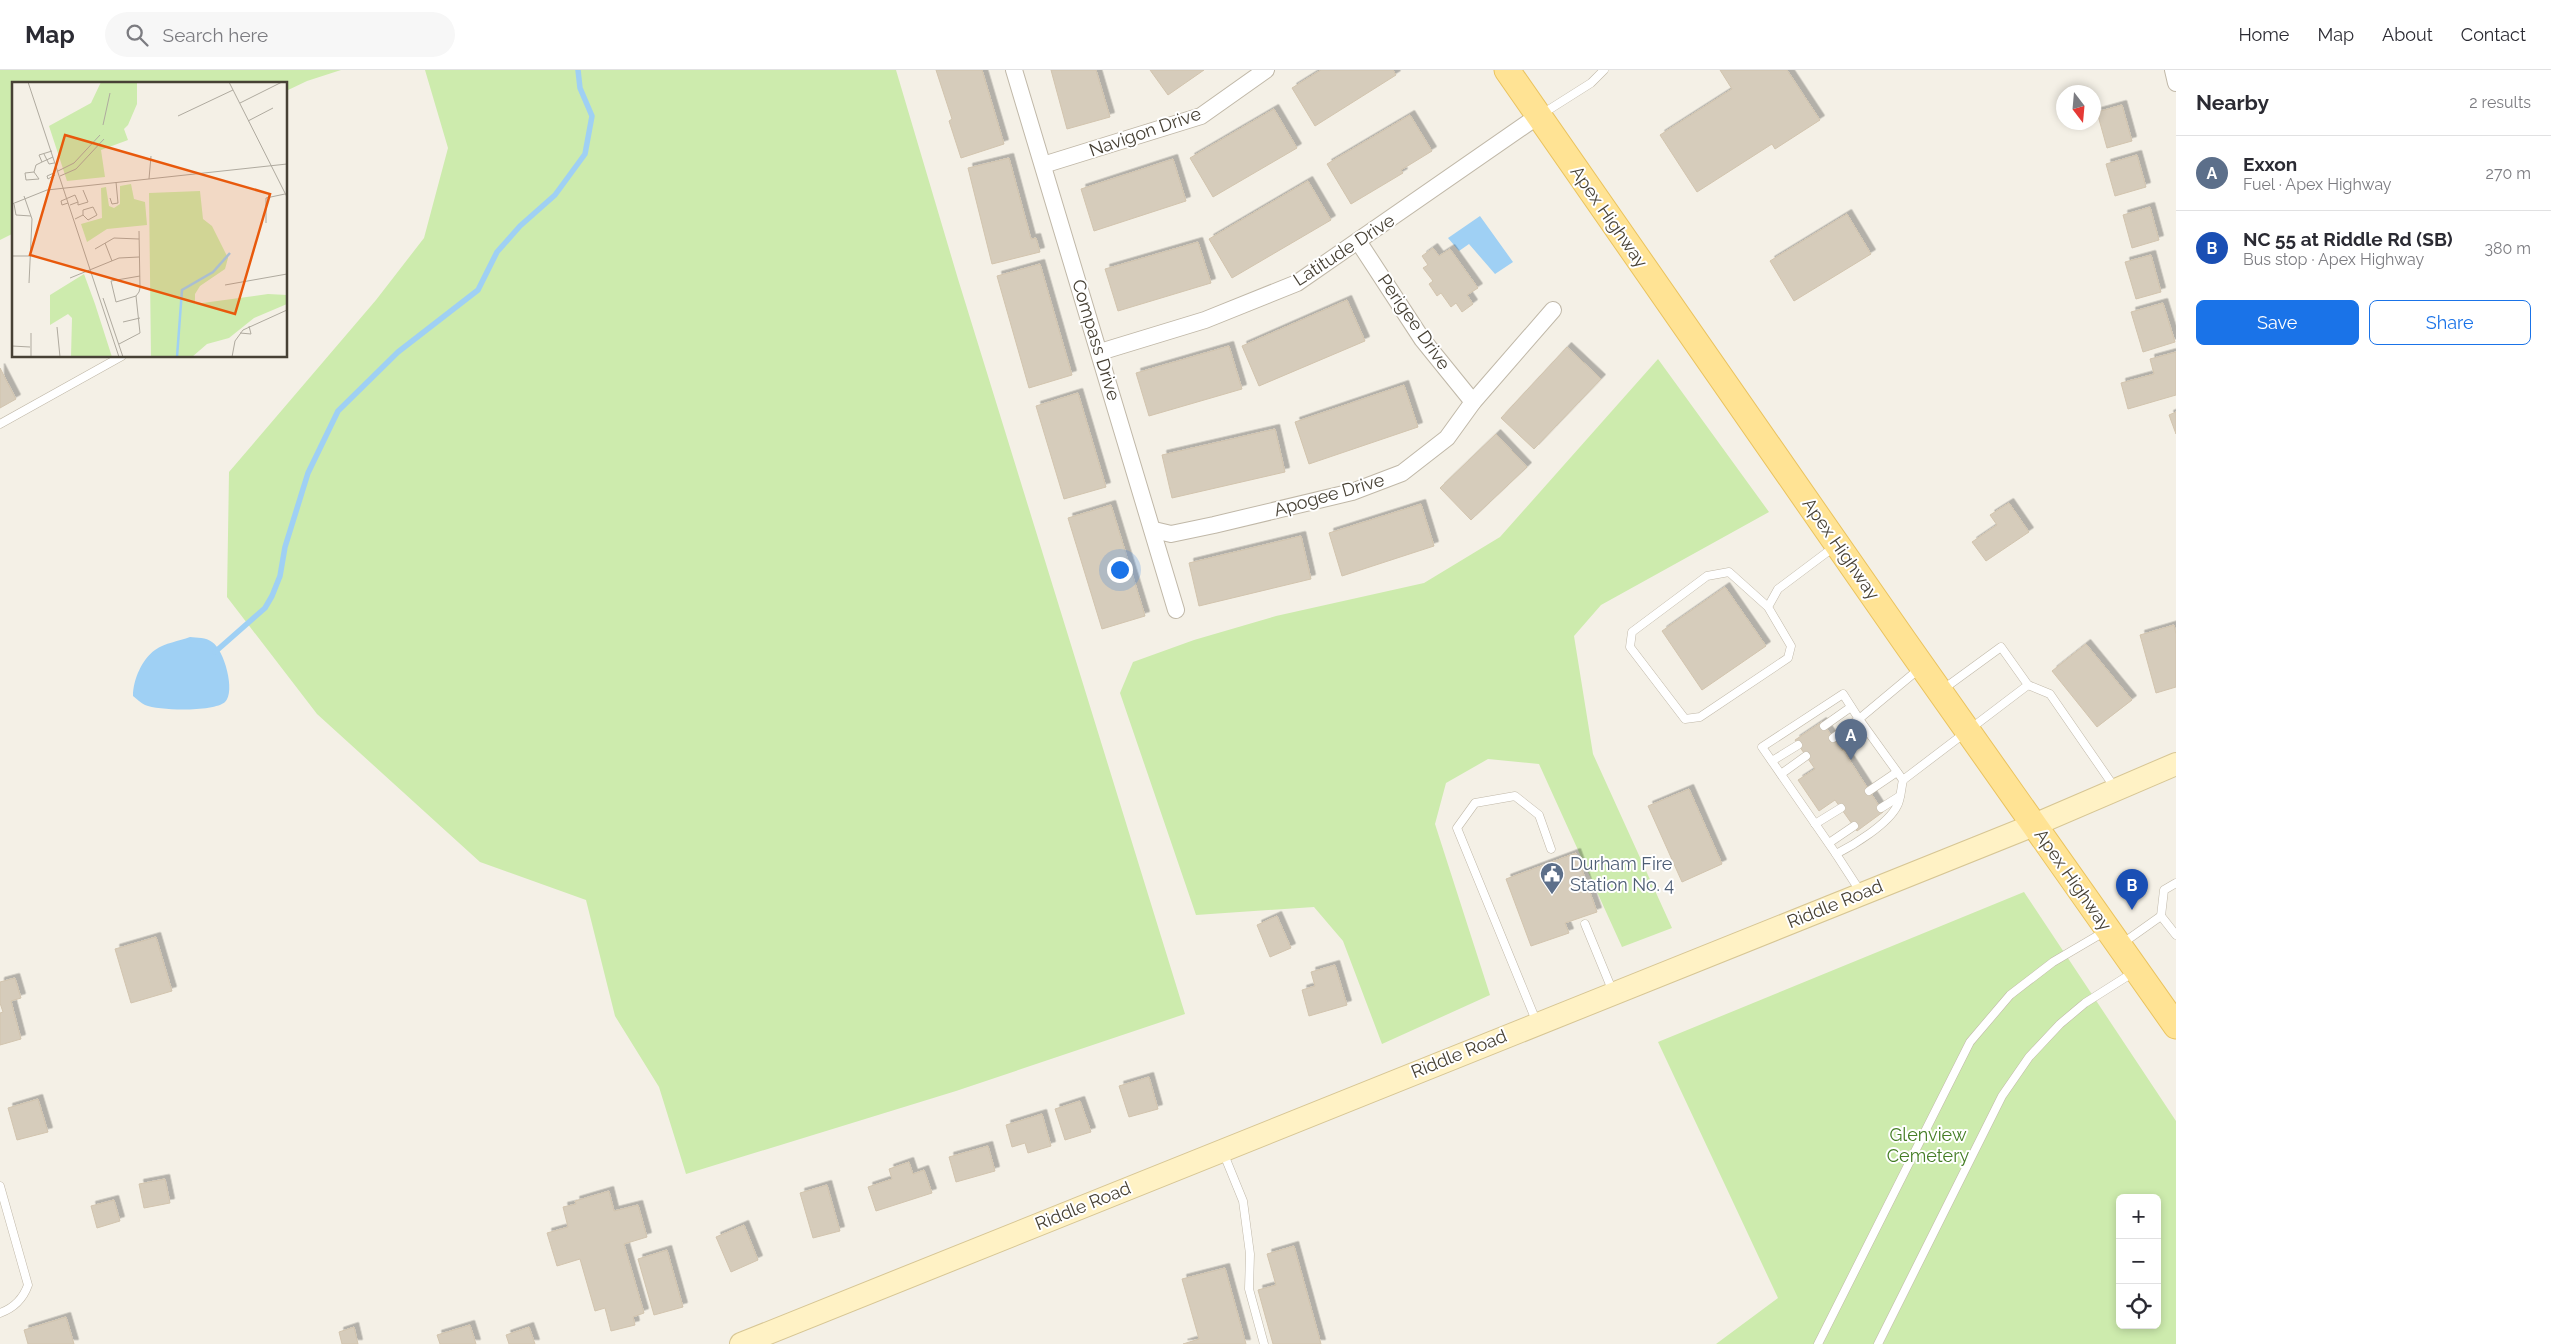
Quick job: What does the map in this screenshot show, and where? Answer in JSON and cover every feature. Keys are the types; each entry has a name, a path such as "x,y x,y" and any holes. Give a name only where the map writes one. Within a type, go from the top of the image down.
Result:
{"main road":[{"name":"Apex Highway","path":"1508,70 1538,116 1940,692 2136,970 2174,1019"},
{"name":"Riddle Road","path":"741,1344 1613,992 2034,825 2176,764"}],"street":[{"name":"Compass Drive","path":"1014,70 1154,530 1176,610"},
{"name":"Navigon Drive","path":"1043,165 1201,116 1266,70"},
{"path":"2173,70 2176,83"},
{"name":"Latitude Drive","path":"1100,352 1205,320 1297,284 1538,116"},
{"name":"Perigee Drive","path":"1358,241 1422,339 1473,402"},
{"name":"Apogee Drive","path":"1154,530 1171,534 1214,525 1352,492 1402,473 1446,438 1473,402 1554,310"}],"lane":[{"path":"1538,116 1591,83 1604,70"},
{"path":"0,424 118,358"},
{"path":"1768,607 1778,589 1838,544"},
{"path":"1729,572 1768,607 1791,646 1788,658 1700,717 1685,719 1630,647 1632,632 1708,576 1729,572"},
{"path":"1940,692 2001,647 2028,685 2050,694 2116,790"},
{"path":"1833,738 1859,719 1922,666"},
{"path":"1836,854 1850,847 1892,815 1898,804 1903,780 2028,685"},
{"path":"1861,893 1762,747 1843,694 1903,780"},
{"path":"1824,726 1852,707"},
{"path":"1772,761 1798,745"},
{"path":"1781,774 1806,756"},
{"path":"1868,791 1897,772"},
{"path":"1537,1023 1457,828 1475,803 1515,796 1539,815 1551,849"},
{"path":"1881,808 1900,796"},
{"path":"1816,824 1841,808"},
{"path":"1829,844 1854,826"},
{"path":"2176,882 2164,890 2161,916 2176,934"},
{"path":"1818,1344 1970,1042 2010,995 2053,962 2114,938 2161,916"},
{"path":"1585,924 1613,992"},
{"path":"1878,1344 2002,1096 2028,1056 2060,1024 2085,1003 2136,970"},
{"path":"1223,1150 1243,1201 1250,1254 1249,1289 1264,1344"},
{"path":"0,1186 28,1285 24,1296 9,1310 0,1313"}],"green space":[{"path":"0,70 341,70 307,81 288,90 288,82 12,82 12,234 0,240"},
{"path":"425,70 896,70 958,279 1185,1014 956,1091 686,1174 659,1087 615,1016 586,900 480,862 317,714 227,597 229,472 376,300 424,238 448,148"},
{"path":"1658,359 1769,512 1601,605 1574,636 1593,754 1672,928 1622,947 1539,764 1488,759 1446,783 1435,824 1490,995 1382,1044 1343,941 1314,907 1196,915 1120,693 1133,662 1194,640 1276,616 1424,583 1500,537"},
{"name":"Glenview Cemetery","path":"2024,892 2176,1121 2176,1344 1716,1344 1778,1298 1658,1042"}],"water":[{"path":"1480,216 1513,262 1495,274 1469,244 1459,251 1448,238"},
{"path":"190,637 210,640 221,653 229,680 228,697 225,702 210,708 186,710 152,707 145,705 133,696 139,670 150,654 163,646"}],"building":[{"path":"936,70 982,70 1004,144 961,158 949,121 952,119"},
{"path":"1051,70 1096,70 1110,117 1067,129"},
{"path":"1150,70 1204,70 1168,95"},
{"path":"1321,70 1393,70 1396,75 1315,126 1292,88"},
{"path":"1720,70 1787,70 1820,120 1775,149 1772,144 1697,192 1660,135 1732,89"},
{"path":"2122,105 2132,141 2107,148 2101,126 2101,111"},
{"path":"1274,109 1297,148 1213,197 1190,158"},
{"path":"1410,115 1432,151 1401,170 1403,173 1351,204 1327,164"},
{"path":"2137,155 2146,187 2115,196 2106,164"},
{"path":"1009,158 1031,239 1036,238 1040,252 992,264 968,168"},
{"path":"1173,159 1186,201 1094,231 1081,189"},
{"path":"1308,181 1331,220 1232,278 1209,239"},
{"path":"2150,207 2159,240 2132,248 2123,215"},
{"path":"1847,214 1871,254 1794,301 1770,261"},
{"path":"1198,242 1211,283 1118,311 1105,269"},
{"path":"1433,248 1439,256 1450,249 1478,288 1467,295 1473,304 1462,312 1456,303 1451,307 1441,293 1437,296 1429,284 1433,281 1423,268 1428,265 1422,256"},
{"path":"2151,255 2161,292 2136,299 2125,262"},
{"path":"1040,264 1072,375 1029,388 997,276"},
{"path":"1347,300 1365,341 1259,386 1242,346"},
{"path":"2163,303 2175,342 2143,352 2131,312"},
{"path":"1229,346 1242,389 1149,416 1136,373"},
{"path":"1567,347 1601,379 1534,449 1501,418"},
{"path":"2176,352 2176,395 2128,409 2121,383 2154,374 2150,359"},
{"path":"0,368 16,399 0,408"},
{"path":"1404,385 1418,427 1309,464 1295,422"},
{"path":"1078,393 1106,487 1064,499 1036,406"},
{"path":"2176,412 2176,434 2169,415"},
{"path":"1275,429 1285,472 1172,498 1162,455"},
{"path":"1496,434 1527,467 1471,520 1440,488"},
{"path":"2009,503 2029,532 1986,561 1972,542 1997,525 1990,515"},
{"path":"1421,504 1434,546 1342,576 1329,533"},
{"path":"1111,505 1145,616 1102,629 1068,518"},
{"path":"1301,536 1311,579 1199,606 1189,563"},
{"path":"1725,587 1766,646 1702,690 1662,631"},
{"path":"2174,625 2176,634 2176,687 2156,693 2140,635"},
{"path":"2086,644 2132,700 2097,727 2052,671"},
{"path":"1822,722 1843,750 1883,812 1857,831 1835,800 1819,811 1798,780 1815,769 1795,740"},
{"path":"1689,789 1722,864 1682,882 1648,806"},
{"name":"Durham Fire Station No. 4","path":"1576,853 1597,912 1565,923 1569,933 1531,946 1506,879"},
{"path":"1277,916 1291,948 1270,957 1257,925"},
{"path":"156,937 172,991 131,1003 115,949"},
{"path":"1335,965 1347,1005 1309,1016 1302,990 1315,986 1311,972"},
{"path":"15,978 21,998 11,1001 21,1039 0,1045 0,1013 3,1012 0,1003 0,982"},
{"path":"1149,1077 1158,1109 1129,1117 1119,1086"},
{"path":"38,1099 48,1132 17,1140 8,1108"},
{"path":"1080,1101 1091,1132 1065,1140 1055,1109"},
{"path":"1042,1114 1051,1146 1028,1153 1025,1143 1012,1147 1006,1125"},
{"path":"988,1146 995,1171 956,1182 949,1157"},
{"path":"909,1162 913,1174 924,1170 932,1193 876,1211 868,1187 892,1179 889,1169"},
{"path":"165,1179 170,1203 144,1208 139,1184"},
{"path":"827,1185 840,1231 813,1238 800,1193"},
{"path":"609,1191 614,1211 638,1205 647,1237 624,1244 644,1313 633,1317 635,1325 611,1331 605,1308 595,1311 580,1259 557,1266 547,1233 568,1227 563,1207 576,1204 575,1201"},
{"path":"114,1200 120,1221 97,1228 91,1206"},
{"path":"744,1225 758,1260 731,1272 716,1237"},
{"path":"1294,1246 1321,1344 1273,1344 1258,1290 1276,1285 1267,1254"},
{"path":"667,1250 683,1307 654,1315 638,1259"},
{"path":"1225,1268 1246,1344 1183,1344 1199,1339 1182,1279"},
{"path":"66,1317 74,1344 28,1344 24,1330"},
{"path":"470,1325 476,1344 440,1344 437,1335"},
{"path":"354,1327 358,1344 342,1344 339,1332"},
{"path":"529,1327 535,1344 509,1344 506,1335"}],"waterway":[{"path":"215,652 265,608 272,596 280,576 285,547 308,473 338,411 398,352 478,290 497,252 520,226 555,195 585,154 592,116 580,88 578,70"}],"place":[{"name":"Exxon","path":"1851,760"},
{"name":"Durham Fire Station No. 4","path":"1552,895"},
{"name":"NC 55 at Riddle Rd (SB)","path":"2132,910"}]}
